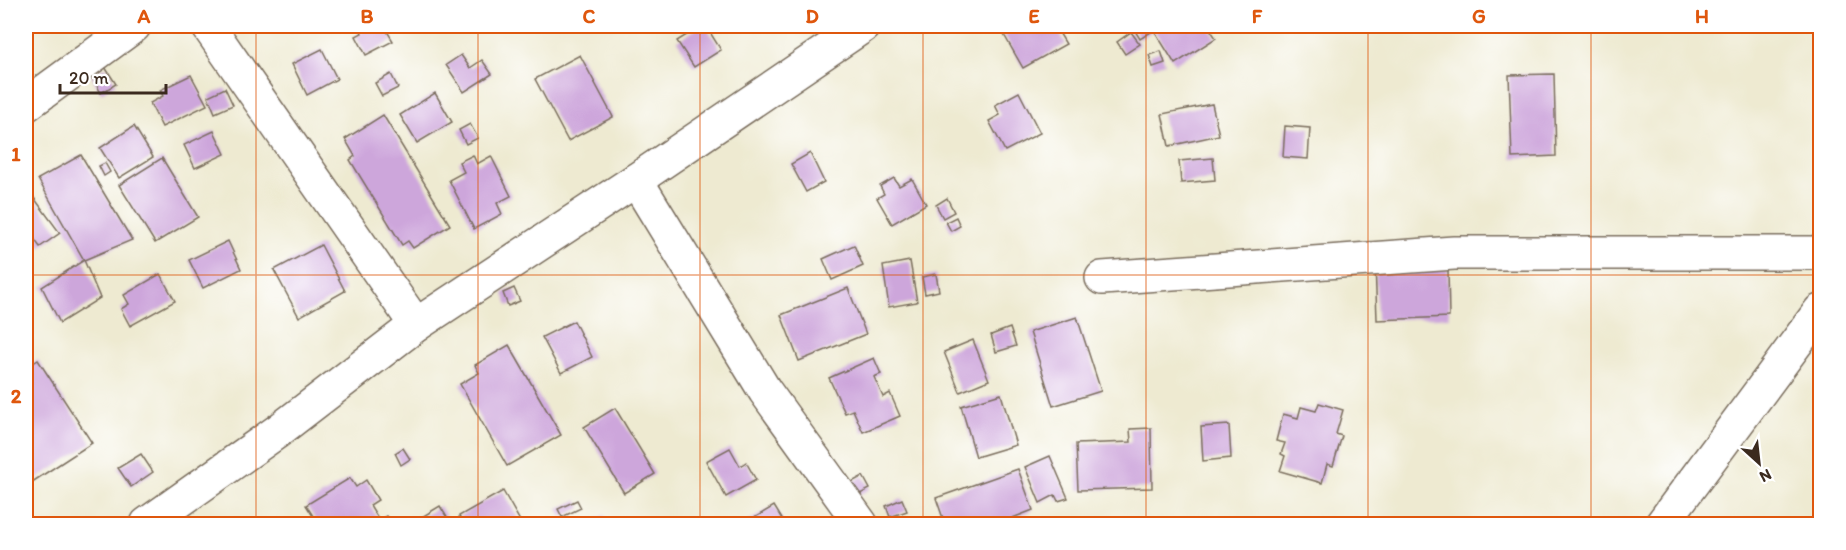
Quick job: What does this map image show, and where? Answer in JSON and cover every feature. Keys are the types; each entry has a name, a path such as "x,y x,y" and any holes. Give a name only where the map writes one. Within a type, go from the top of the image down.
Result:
{"street":[{"path":"26,105 134,26"},
{"path":"208,26 416,325"},
{"path":"147,525 278,431 416,325 636,180 862,26"},
{"path":"636,180 765,391 861,525"},
{"path":"1102,278 1454,253 1821,253"},
{"path":"1662,525 1821,311"}],"building":[{"path":"359,26 384,26 393,41 366,55 356,36 362,33"},
{"path":"701,26 706,26 721,50 694,67 677,41"},
{"path":"999,26 1055,26 1066,44 1023,68"},
{"path":"1132,26 1208,26 1216,38 1175,64 1154,30 1140,39"},
{"path":"1131,32 1140,44 1125,54 1117,42"},
{"path":"322,49 337,79 307,95 292,64"},
{"path":"1161,51 1165,63 1153,67 1149,55"},
{"path":"461,55 470,68 482,60 492,74 464,92 446,65"},
{"path":"580,55 613,117 568,141 535,79"},
{"path":"105,67 116,84 101,93 91,75"},
{"path":"391,74 398,88 382,96 375,83"},
{"path":"1554,74 1556,156 1512,158 1509,75"},
{"path":"191,75 207,105 162,127 150,103 163,96 160,90"},
{"path":"225,88 233,105 215,113 208,96"},
{"path":"1019,92 1040,133 1005,151 989,121 1000,115 995,105"},
{"path":"435,93 452,122 417,143 400,115"},
{"path":"1212,104 1219,135 1169,146 1162,114"},
{"path":"383,115 450,225 413,248 408,241 402,245 350,160 355,156 345,139"},
{"path":"470,124 478,138 466,144 459,130"},
{"path":"134,126 153,157 119,178 100,148"},
{"path":"1285,126 1310,128 1308,159 1283,157"},
{"path":"214,131 225,154 195,168 184,145"},
{"path":"810,153 824,182 806,192 791,164"},
{"path":"81,155 132,240 84,260 38,179"},
{"path":"473,155 477,164 491,156 511,196 497,203 502,214 474,229 449,180 464,172 459,162"},
{"path":"162,158 198,217 155,243 119,185"},
{"path":"1213,158 1215,180 1181,183 1179,161"},
{"path":"105,163 110,172 104,176 99,166"},
{"path":"894,178 899,186 912,179 926,204 892,224 877,198 884,194 880,186"},
{"path":"26,187 60,233 40,247 26,228"},
{"path":"947,198 954,212 943,218 936,205"},
{"path":"956,217 960,226 951,231 946,222"},
{"path":"228,241 241,269 203,288 189,260"},
{"path":"321,245 345,291 299,317 274,270"},
{"path":"854,245 863,266 832,280 823,259"},
{"path":"84,260 100,298 60,323 42,287"},
{"path":"910,261 917,302 889,307 883,266"},
{"path":"1375,262 1448,270 1449,317 1377,320"},
{"path":"160,274 175,301 130,326 121,309 129,304 124,295"},
{"path":"936,274 939,291 925,294 922,277"},
{"path":"514,288 520,301 508,306 503,293"},
{"path":"848,288 866,334 799,361 781,315"},
{"path":"1077,317 1101,391 1053,406 1030,332"},
{"path":"574,321 592,357 561,373 542,337"},
{"path":"1010,328 1016,346 996,352 991,335"},
{"path":"973,340 989,380 960,392 944,352"},
{"path":"509,345 561,435 507,466 460,384 479,373 475,365"},
{"path":"874,358 881,374 874,377 883,397 890,393 900,416 863,432 853,410 845,413 829,378"},
{"path":"38,360 92,443 26,486 26,368"},
{"path":"1001,394 1016,445 976,457 961,406"},
{"path":"1319,403 1343,410 1336,434 1342,436 1333,466 1327,464 1322,483 1280,471 1285,456 1281,454 1285,443 1276,441 1283,414 1298,418 1301,407 1316,411"},
{"path":"615,408 655,474 624,493 584,427"},
{"path":"1229,425 1231,458 1203,461 1201,427"},
{"path":"1151,428 1152,488 1078,490 1076,444 1131,442 1130,429"},
{"path":"403,448 410,459 401,465 395,453"},
{"path":"730,448 740,466 746,462 756,480 726,497 706,461"},
{"path":"141,454 153,472 131,487 118,468"},
{"path":"1050,456 1068,498 1058,501 1055,495 1040,503 1025,467"},
{"path":"1018,469 1033,510 1010,519 1011,524 945,524 936,498"},
{"path":"863,476 870,489 854,497 848,484"},
{"path":"350,478 356,487 366,480 378,500 370,505 379,520 386,516 392,524 318,524 306,505"},
{"path":"503,491 520,521 514,524 463,524 459,516"},
{"path":"902,499 907,511 890,517 886,506"},
{"path":"577,500 581,508 562,517 558,509"},
{"path":"440,506 451,524 412,523"},
{"path":"774,506 785,524 744,524"},
{"path":"604,515 610,524 588,524"}]}
